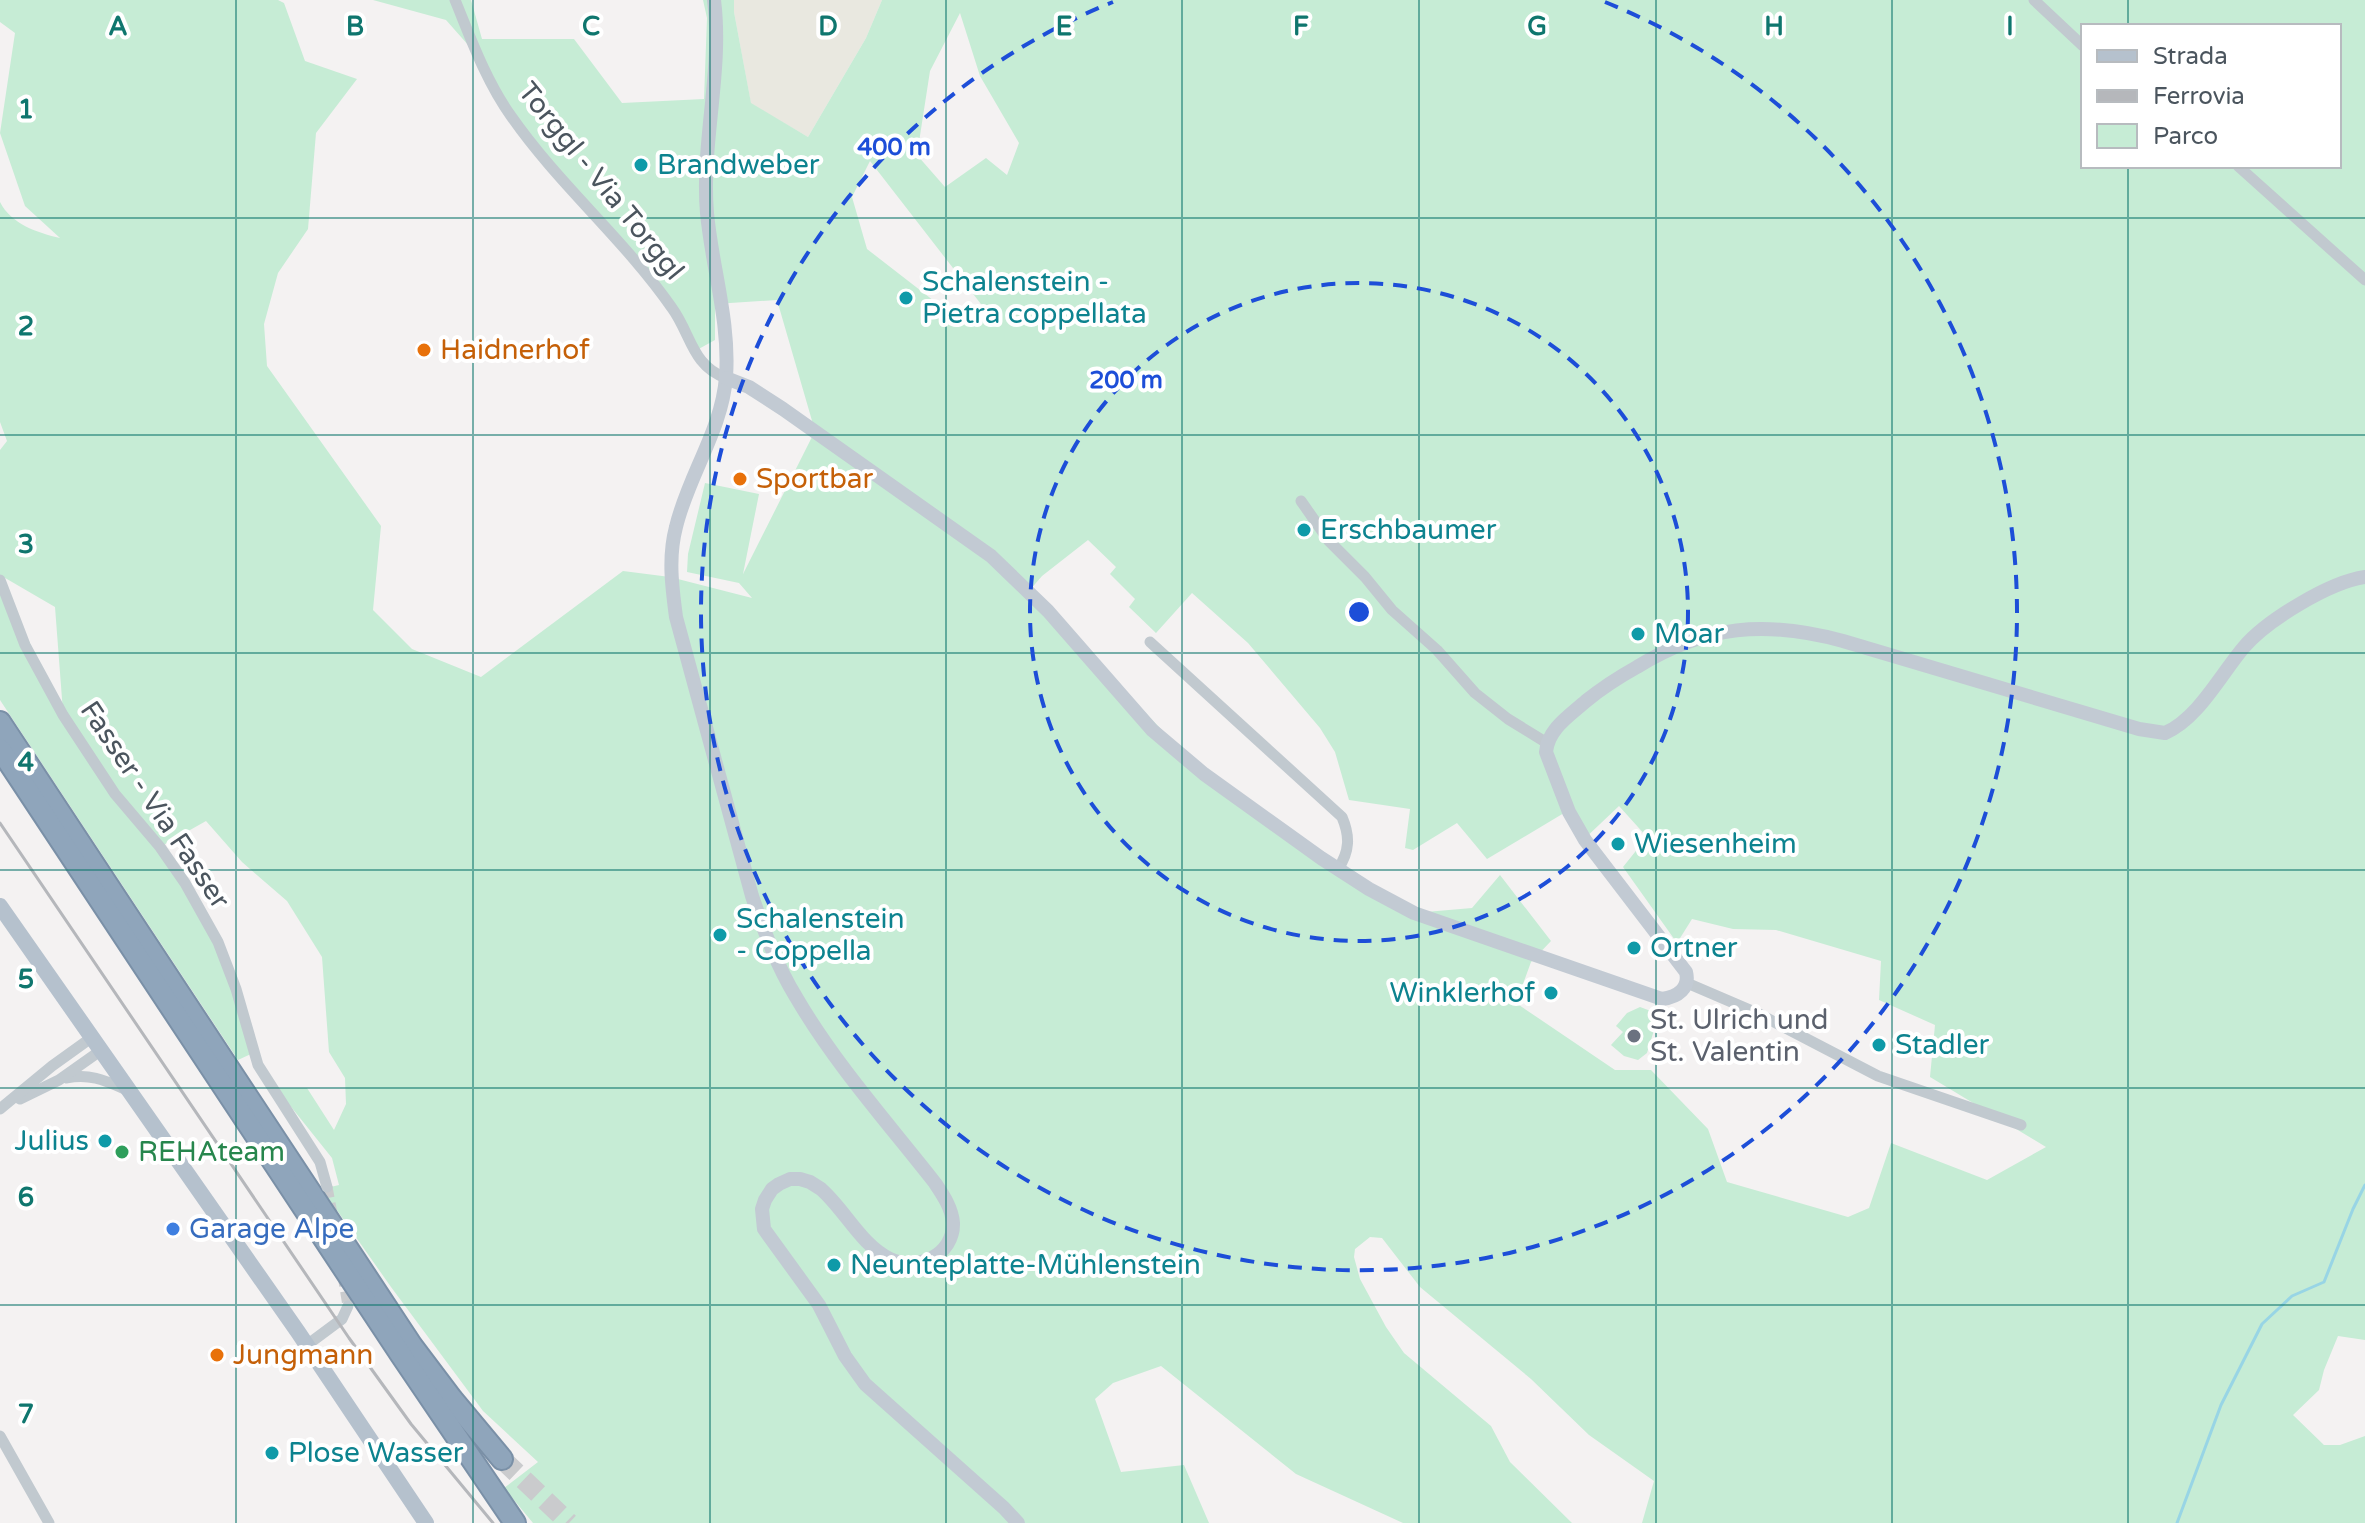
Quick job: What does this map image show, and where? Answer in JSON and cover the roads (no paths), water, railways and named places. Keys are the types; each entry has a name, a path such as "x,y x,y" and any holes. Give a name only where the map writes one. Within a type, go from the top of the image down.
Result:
{"highway":[{"path":"0,722 412,1346 502,1459"},
{"path":"0,749 515,1523"}],"main road":[{"path":"0,906 307,1345 426,1523"}],"street":[{"name":"Torggl - Via Torggl","path":"455,0 477,55 510,115 654,282 680,320 700,360 711,371 726,378"},
{"path":"714,0 717,33 707,212 726,344 726,378 719,412 684,500 672,550 670,577 676,617 761,924 794,995 819,1034 935,1183 953,1220 947,1246 937,1255 917,1264 896,1262 877,1251 821,1189 810,1182 790,1179 772,1189 765,1200 762,1209 764,1229 819,1305 845,1356 865,1384 1018,1523"},
{"path":"2034,0 2081,44"},
{"path":"2240,168 2365,280"},
{"path":"726,378 749,387 794,417 991,556 1048,611 1152,730 1231,795 1338,869 1414,913 1662,999 1680,993 1688,975 1578,828 1546,752 1547,743 1557,727 1590,698 1665,650 1711,633 1751,628 1821,635 2139,729 2165,733 2185,721 2243,648 2270,623 2337,586 2365,577"},
{"path":"1301,501 1329,541 1475,693 1508,719 1547,743"},
{"name":"Fasser - Via Fasser","path":"0,580 25,645 63,715 99,773 185,883 218,942 236,989 258,1065 320,1162 327,1187"},
{"path":"1150,642 1342,817 1349,841 1338,869"},
{"path":"1687,983 1757,1013 1878,1076 2021,1125"},
{"path":"59,1080 96,1045"},
{"path":"2,1107 52,1066 96,1045"},
{"path":"2,1107 59,1080 79,1075 94,1076 128,1090"},
{"path":"307,1345 342,1319 348,1306"},
{"path":"0,1436 49,1523"}],"waterway":[{"path":"2177,1523 2221,1405 2262,1324 2292,1296 2324,1282 2365,1185"}],"tunnel":[{"path":"327,1187 333,1219"},
{"path":"343,1275 348,1306"},
{"path":"502,1459 569,1523"}],"railway":[{"path":"0,823 349,1338 411,1424 493,1523"}],"place":[{"name":"Brandweber","path":"641,165"},
{"name":"Schalenstein - Pietra coppellata","path":"906,298"},
{"name":"Haidnerhof","path":"424,350"},
{"name":"Sportbar","path":"740,479"},
{"name":"Erschbaumer","path":"1304,530"},
{"name":"Moar","path":"1638,634"},
{"name":"Wiesenheim","path":"1618,844"},
{"name":"Schalenstein - Coppella","path":"720,935"},
{"name":"Ortner","path":"1634,948"},
{"name":"Winklerhof","path":"1551,993"},
{"name":"St. Ulrich und St. Valentin","path":"1634,1036"},
{"name":"Stadler","path":"1879,1045"},
{"name":"Julius","path":"105,1141"},
{"name":"REHAteam","path":"122,1152"},
{"name":"Garage Alpe","path":"173,1229"},
{"name":"Neunteplatte-Mühlenstein","path":"834,1265"},
{"name":"Jungmann","path":"217,1355"},
{"name":"Plose Wasser","path":"272,1453"}]}
